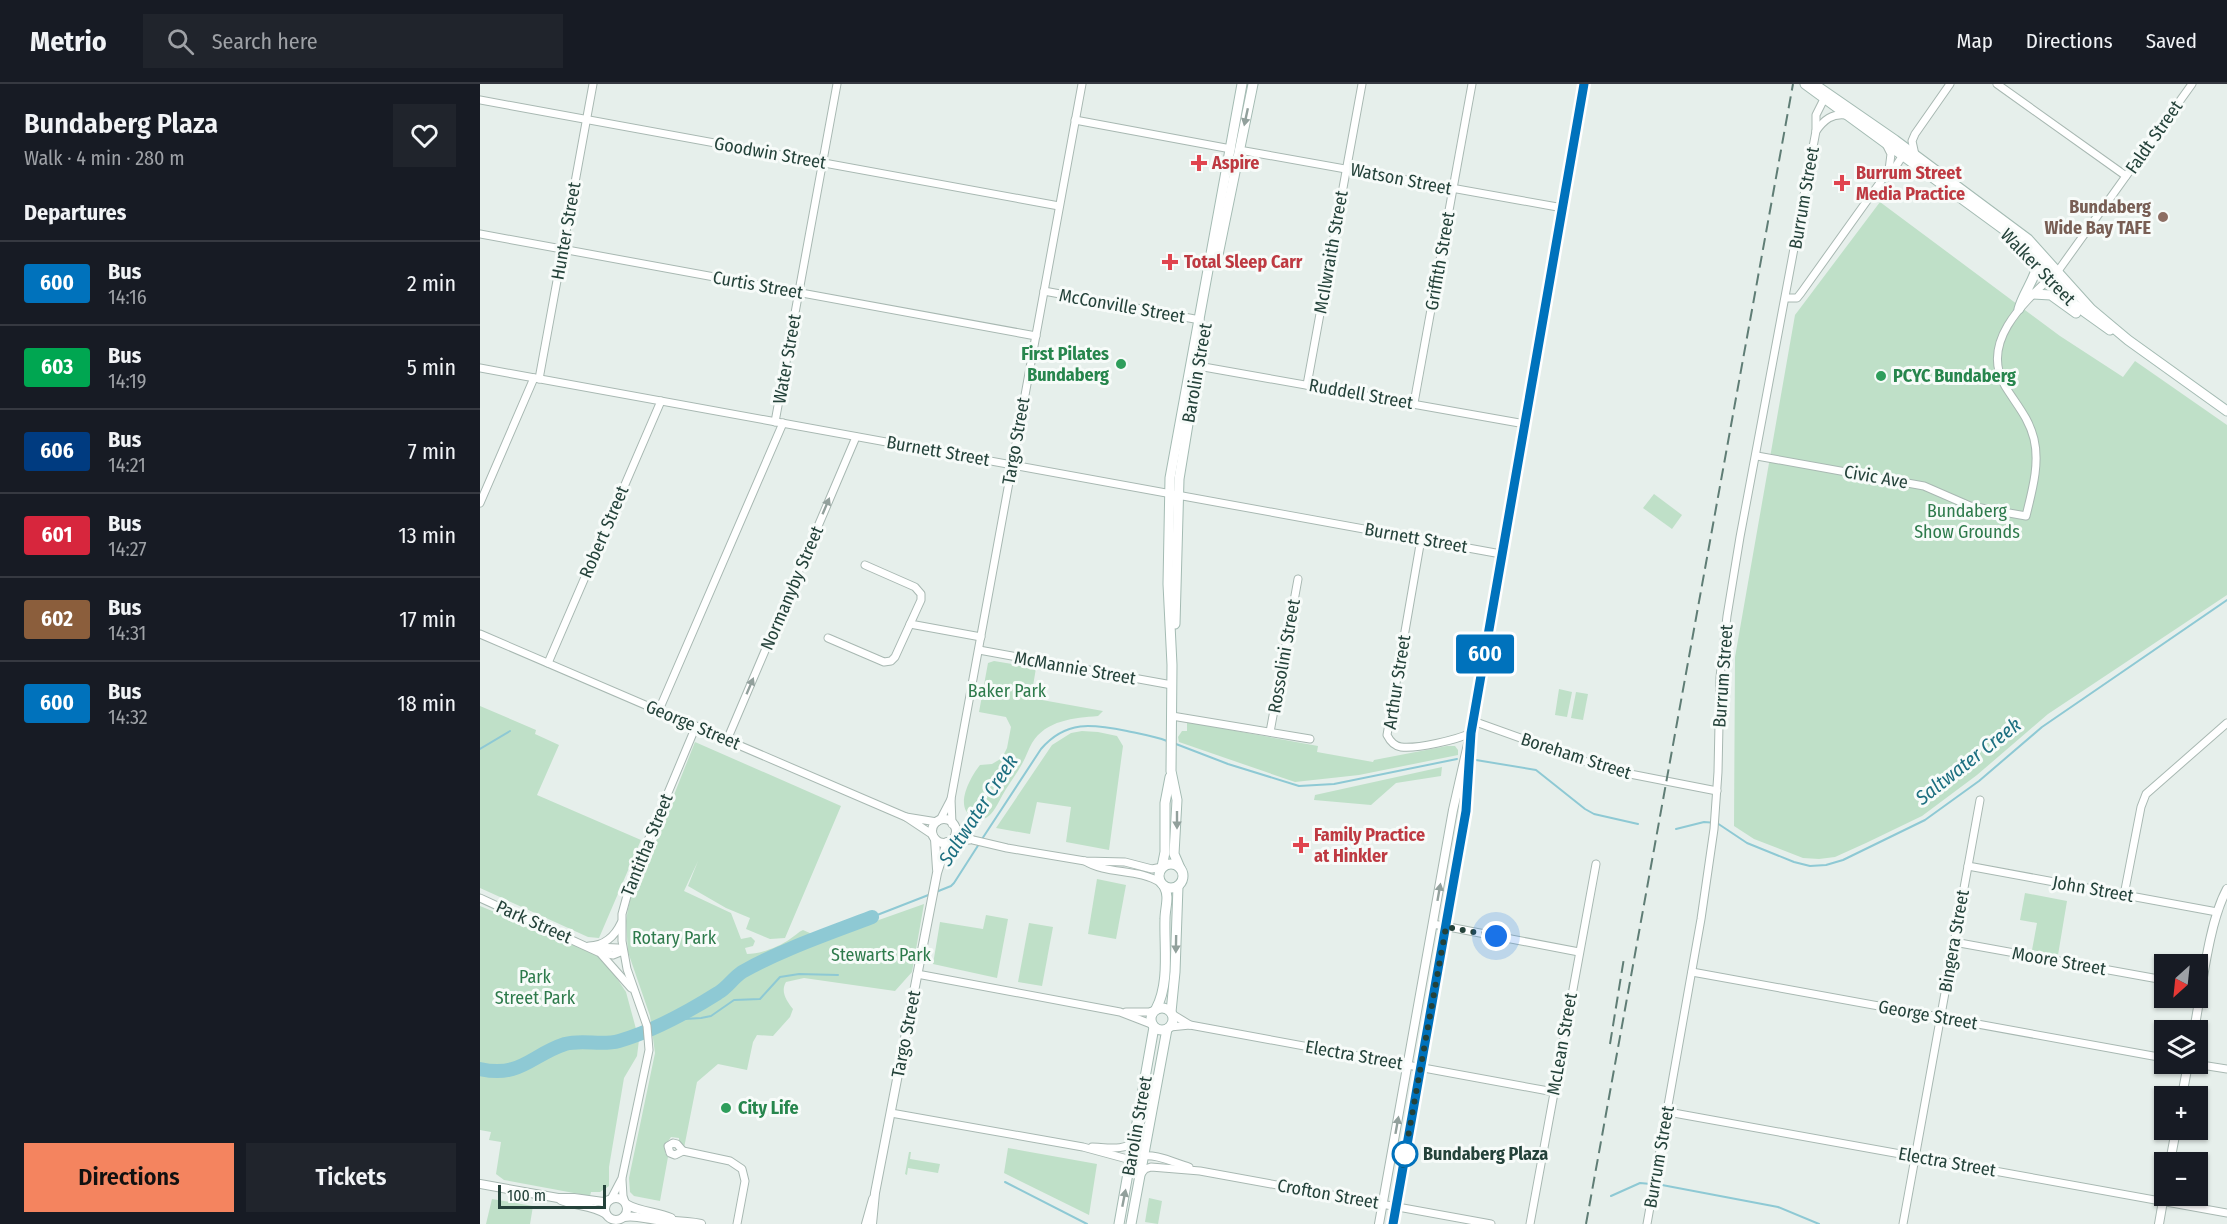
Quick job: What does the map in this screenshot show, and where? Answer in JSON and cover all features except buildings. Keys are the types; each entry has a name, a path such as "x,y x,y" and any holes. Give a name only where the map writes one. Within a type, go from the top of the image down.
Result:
{"main road":[{"name":"Barolin Street","path":"1173,494 1198,366 1235,149 1242,84"},
{"name":"Barolin Street","path":"1162,867 1165,852 1165,803 1171,771 1172,666 1176,585 1173,494 1179,426 1235,149 1253,84"},
{"name":"Walker Street","path":"1805,84 1894,143 1903,155 2003,229 2128,340 2227,411"},
{"name":"Walker Street","path":"1814,84 1846,115 1916,155 2028,239 2075,305 2114,333 2128,340"},
{"path":"2019,309 2038,262"},
{"path":"2033,294 2051,295 2093,326 2114,333"},
{"name":"Barolin Street","path":"1171,771 1177,800 1174,854 1180,868"},
{"path":"1169,863 1180,868 1183,876 1178,886 1173,1021 1169,1028 1160,1030 1153,1026 1150,1016 1161,996 1164,976 1167,900 1158,873 1162,867 1169,863"},
{"path":"1162,885 1171,888 1178,886"},
{"path":"1155,1009 1163,1007 1172,1013"},
{"name":"Barolin Street","path":"1119,1224 1153,1026"},
{"name":"Barolin Street","path":"1131,1224 1169,1028"}],"street":[{"name":"Hunter Street","path":"480,503 537,378 593,84"},
{"name":"Water Street","path":"659,710 779,422 799,292 837,84"},
{"name":"Targo Street","path":"953,825 951,799 1082,84"},
{"name":"McIlwraith Street","path":"1307,385 1362,84"},
{"name":"Griffith Street","path":"1414,403 1472,84"},
{"path":"1393,1224 1466,811 1473,721 1584,84"},
{"path":"1916,155 1912,143 1915,134 1950,84"},
{"path":"1997,84 2126,176"},
{"name":"Faldt Street","path":"2026,516 2035,473 2035,446 2028,422 2004,384 1998,359 2002,337 2019,309 2054,274 2190,85"},
{"name":"Burrum Street","path":"1647,1224 1692,972 1715,817 1722,655 1740,537 1786,298 1816,131 1816,115 1829,98"},
{"name":"Goodwin Street","path":"480,100 1059,206"},
{"path":"1816,131 1822,122 1830,117 1846,115"},
{"name":"Watson Street","path":"1075,120 1563,208"},
{"path":"1894,143 1915,134"},
{"path":"1786,298 1793,299 1801,293 1889,170 1896,166 1903,155 1894,143"},
{"path":"1889,170 1894,143"},
{"name":"Curtis Street","path":"480,234 1036,336"},
{"name":"McConville Street","path":"1044,291 1200,320"},
{"name":"Ruddell Street","path":"1198,366 1525,424"},
{"name":"Burnett Street","path":"480,368 1501,554"},
{"name":"Robert Street","path":"548,663 661,401"},
{"name":"Normanyby Street","path":"727,740 856,437"},
{"name":"Civic Ave","path":"1757,456 1924,486 1970,506 2026,516"},
{"name":"Arthur Street","path":"1421,539 1387,735 1391,742 1402,747 1454,741 1471,734"},
{"path":"828,638 887,662 895,657 921,600 920,591 866,565"},
{"name":"Rossolini Street","path":"1270,732 1298,579"},
{"path":"910,624 981,637"},
{"name":"George Street","path":"480,634 906,817 934,837"},
{"name":"McMannie Street","path":"979,650 1172,685"},
{"path":"1172,716 1310,740"},
{"name":"Boreham Street","path":"1473,721 1598,766 1717,791"},
{"path":"2124,895 2141,807 2146,794 2227,723"},
{"name":"Tantitha Street","path":"626,1203 623,1196 622,1178 649,1050 647,1026 623,951 621,921 631,881 696,726"},
{"path":"1379,1224 1455,798 1464,754 1471,734"},
{"name":"Targo Street","path":"938,821 951,799"},
{"name":"Bingera Street","path":"1903,1224 1980,800"},
{"name":"George Street","path":"906,817 938,821"},
{"path":"973,840 940,843 934,837 932,828 938,821 946,820 960,833 985,843 1085,861 1125,862 1152,869 1162,867"},
{"path":"949,842 954,836 953,825"},
{"name":"Targo Street","path":"934,837 937,874"},
{"name":"Targo Street","path":"866,1224 891,1113 937,874 949,842"},
{"path":"1085,861 1093,866 1153,879 1162,885"},
{"name":"McLean Street","path":"1530,1224 1596,864"},
{"name":"John Street","path":"1968,866 2217,912"},
{"path":"2207,954 2217,912 2227,889"},
{"name":"Park Street","path":"480,898 590,946 637,995"},
{"name":"Park Street","path":"590,946 598,945 611,937 621,921"},
{"path":"1433,924 1579,952"},
{"name":"Moore Street","path":"1954,942 2154,978"},
{"name":"Park Street","path":"590,946 618,948 623,951"},
{"path":"598,952 613,955 623,951"},
{"name":"George Street","path":"1692,972 2154,1056"},
{"path":"918,974 1120,1012 1149,1012 1155,1009"},
{"path":"1120,1012 1153,1026"},
{"name":"Electra Street","path":"1172,1013 1190,1024 1554,1092"},
{"name":"Electra Street","path":"1169,1028 1190,1024"},
{"path":"2208,1066 2227,1069"},
{"name":"Electra Street","path":"1668,1112 1916,1157 2154,1196"},
{"path":"891,1113 1083,1147 1131,1160 1140,1154 1145,1144"},
{"path":"1083,1147 1124,1148 1132,1145 1134,1139"},
{"path":"683,1151 730,1161 742,1169 745,1182 737,1224"},
{"path":"1128,1173 1136,1160 1143,1155"},
{"name":"Crofton Street","path":"1143,1155 1200,1171 1491,1224"},
{"name":"Crofton Street","path":"1139,1178 1143,1171 1151,1167 1200,1171"},
{"name":"Tantitha Street","path":"610,1200 622,1178"},
{"path":"480,1184 558,1198 603,1202 620,1198 634,1208 701,1224"},
{"name":"Targo Street","path":"873,1224 874,1196"},
{"path":"558,1198 573,1204 598,1209 607,1218 612,1219 622,1220 631,1216 658,1220 674,1219"},
{"path":"607,1218 606,1205 610,1200"},
{"path":"622,1220 627,1212 626,1203"},
{"path":"2159,1224 2162,1206"},
{"name":"Electra Street","path":"2198,1206 2227,1213"}],"green space":[{"name":"Bundaberg Show Grounds","path":"1880,202 2060,336 2123,377 2135,361 2227,425 2227,595 2048,714 1977,775 1922,816 1835,857 1803,858 1754,839 1734,826 1735,657 1795,315"},
{"path":"1654,494 1682,515 1672,529 1643,508"},
{"name":"Baker Park","path":"994,661 1036,668 1031,698 1103,711 1098,716 1061,722 1038,735 994,811 986,818 979,819 967,813 964,807 966,792 972,776 980,765 992,764 1002,758 1007,748 1011,727 1006,717 979,712 988,663"},
{"path":"1559,689 1572,692 1567,717 1555,715"},
{"path":"1576,692 1588,694 1583,720 1571,718"},
{"path":"480,706 536,730 535,734 559,745 537,795 641,840 599,938 588,937 480,888"},
{"path":"1187,722 1318,746 1317,752 1373,762 1447,746 1455,746 1458,755 1359,775 1295,782 1179,742 1178,737 1182,731 1187,731"},
{"path":"1082,731 1117,736 1123,746 1109,850 1066,842 1071,807 1037,802 1030,834 996,828 1052,745 1071,733"},
{"path":"695,742 841,806 785,938 770,939 746,929 750,918 726,908 688,886 698,861 684,891 731,913 741,939 751,937 755,941 753,946 745,948 747,954 775,947 803,930 812,934 795,945 760,959 763,964 811,944 924,904 912,972 895,991 804,978 786,982 784,993 793,1009 790,1017 773,1036 757,1035 753,1042 747,1070 718,1064 697,1082 684,1148 679,1143 679,1138 671,1137 665,1146 665,1153 668,1157 660,1201 634,1196 630,1192 629,1178 655,1053 650,1016 628,952 626,921 632,892 656,840"},
{"path":"1442,767 1441,776 1396,783 1371,805 1314,800 1315,795"},
{"path":"1097,879 1126,885 1116,939 1088,934"},
{"path":"2025,893 2067,901 2058,955 2032,950 2037,923 2020,920"},
{"name":"Park Street Park","path":"480,906 590,951 601,959 626,992 639,1040 637,1056 624,1078 609,1167 609,1186 600,1192 591,1192 590,1196 504,1180 496,1174 501,1142 489,1140 491,1132 480,1130"},
{"path":"986,915 1008,919 997,978 933,964 940,922 983,929"},
{"path":"1029,923 1053,927 1042,986 1018,982"},
{"path":"1008,1148 1097,1164 1089,1215 1004,1173"},
{"path":"909,1152 911,1152 910,1159 940,1164 938,1173 908,1168 907,1175 905,1174"},
{"path":"1149,1198 1162,1201 1158,1224 1145,1222"},
{"path":"492,1199 533,1206 530,1224 486,1224"}],"waterway":[{"name":"Saltwater Creek","path":"1676,829 1704,822 1717,823 1747,843 1794,862 1810,866 1826,865 1843,860 1925,820 1979,781 2042,727 2227,600"},
{"name":"Saltwater Creek","path":"982,839 1041,749 1060,733 1080,726 1091,726 1147,735 1167,741"},
{"path":"480,749 510,731"},
{"name":"Saltwater Creek","path":"1176,744 1228,764 1299,786 1334,784 1457,759"},
{"name":"Saltwater Creek","path":"1476,760 1536,770 1594,814 1638,824"},
{"name":"Saltwater Creek","path":"936,892 954,883 979,844"},
{"name":"Saltwater Creek","path":"872,917 931,894"},
{"name":"Saltwater Creek","path":"480,1069 494,1071 516,1068 565,1044 619,1041 645,1032 707,1000 742,972 773,956 872,917"},
{"path":"668,1020 711,1016 734,1000 760,999 780,977 799,974 838,975"},
{"path":"1005,1182 1087,1224"},
{"path":"1611,1196 1640,1183 1662,1185 1778,1207 1819,1224"}],"railway":[{"path":"1586,1224 1793,84"},
{"path":"1610,1044 1624,958"}],"bus line":[{"name":"600","path":"1393,1224 1466,811 1471,733 1584,84"}],"place":[{"name":"Aspire","path":"1199,163"},
{"name":"Burrum Street Media Practice","path":"1842,183"},
{"name":"Bundaberg Wide Bay TAFE","path":"2163,217"},
{"name":"Total Sleep Carr","path":"1170,262"},
{"name":"First Pilates Bundaberg","path":"1121,364"},
{"name":"PCYC Bundaberg","path":"1881,376"},
{"name":"Family Practice at Hinkler","path":"1301,845"},
{"name":"City Life","path":"726,1108"},
{"name":"Bundaberg Plaza","path":"1405,1154"}],"route":[{"path":"1405,1154 1403,1165 1446,927 1496,936"}],"park label":[{"name":"Rotary Park","path":"674,938"},
{"name":"Stewarts Park","path":"881,955"}]}
